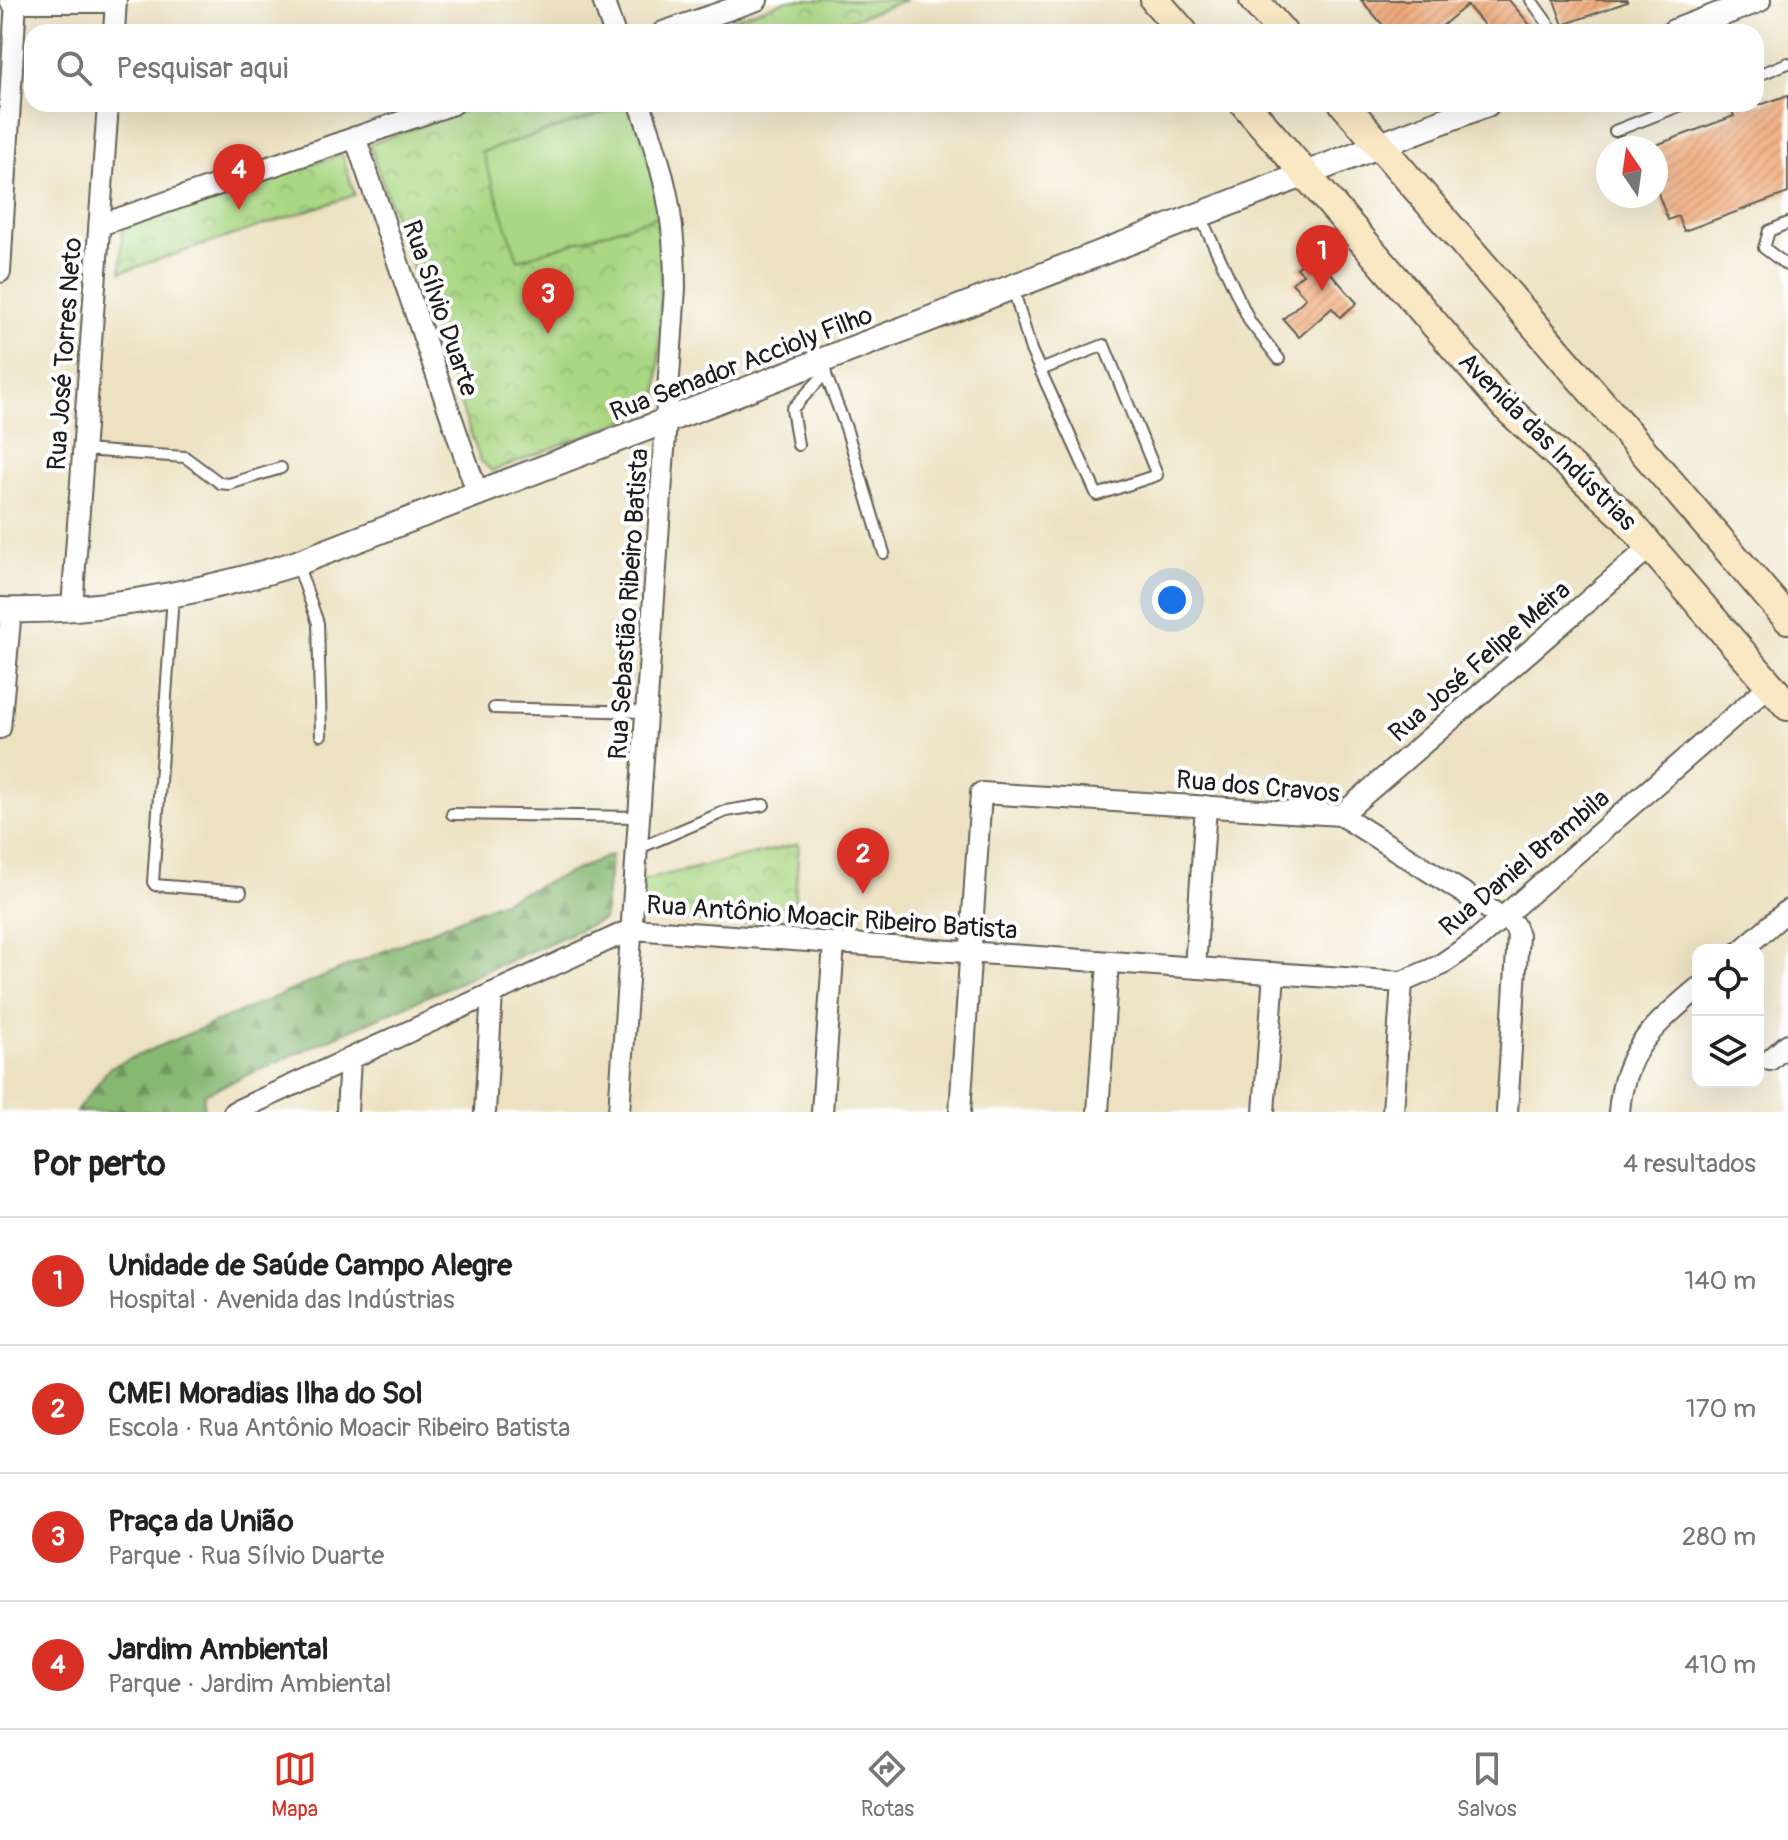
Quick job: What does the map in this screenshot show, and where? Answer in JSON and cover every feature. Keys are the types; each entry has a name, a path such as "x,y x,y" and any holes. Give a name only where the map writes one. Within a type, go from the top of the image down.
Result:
{"main road":[{"path":"1155,0 1176,24"},
{"path":"1261,2 1276,24"},
{"name":"Avenida das Indústrias","path":"1252,112 1506,407 1604,497 1779,696"},
{"path":"1351,112 1788,619"}],"street":[{"path":"0,272 14,0 107,0"},
{"path":"114,24 116,0"},
{"path":"603,0 611,24"},
{"path":"686,24 757,0"},
{"path":"1695,24 1758,0"},
{"name":"Rua José Torres Neto","path":"72,608 107,112"},
{"path":"100,225 429,112"},
{"name":"Rua Sebastião Ribeiro Batista","path":"619,1112 675,288 674,220 662,169 643,112"},
{"name":"Rua Senador Accioly Filho","path":"5,610 72,608 173,596 297,563 666,422 823,368 1013,288 1467,112"},
{"name":"Rua Sílvio Duarte","path":"355,137 478,495"},
{"name":"Rua José Felipe Meira","path":"1341,815 1650,547"},
{"path":"0,728 5,610"},
{"name":"Rua Daniel Brambila","path":"1402,982 1457,955 1779,696"},
{"name":"Rua dos Cravos","path":"971,952 981,793 1341,815 1503,916"},
{"path":"1195,968 1206,806"},
{"path":"1749,944 1788,910"},
{"path":"1503,916 1518,935 1507,1112"},
{"name":"Rua Antônio Moacir Ribeiro Batista","path":"234,1112 632,929 1274,973"},
{"path":"822,1112 834,943"},
{"path":"960,1112 971,952"},
{"path":"1098,1112 1108,962"},
{"path":"1264,1112 1274,973 1402,982 1393,1112"},
{"path":"485,1112 492,993"},
{"path":"1619,1112 1623,1079 1641,1042 1692,994"},
{"path":"1770,1060 1788,1044"},
{"path":"347,1112 350,1059"}],"lane":[{"path":"1531,0 1548,24"},
{"path":"1764,73 1788,63"},
{"path":"1615,131 1664,112"},
{"path":"1200,216 1250,322 1279,359"},
{"path":"1788,223 1769,231 1764,248 1788,266"},
{"path":"1013,288 1031,350 1043,369 1097,495 1157,475 1104,345 1043,369"},
{"path":"798,445 792,409 823,368"},
{"path":"823,368 884,553"},
{"path":"83,450 185,457 220,483 281,468"},
{"path":"297,563 318,623 321,735"},
{"path":"173,596 153,882 155,885 241,892"},
{"path":"494,708 646,712"},
{"path":"637,849 726,811 764,805"},
{"path":"452,814 639,817"}],"green space":[{"path":"788,0 907,0 839,24 718,24"},
{"path":"463,112 604,112 482,152 662,215 658,408 492,471 480,460 369,144"},
{"path":"608,112 635,112 662,215 518,260 482,152"},
{"path":"342,154 355,195 121,272 122,226"},
{"path":"799,844 793,927 641,917 643,880"},
{"path":"611,855 604,919 204,1094 203,1112 76,1112 110,1067"}],"building":[{"path":"1361,0 1509,0 1529,24 1483,24 1467,5 1444,24 1382,24"},
{"path":"1554,0 1627,0 1627,2 1563,24"},
{"path":"1788,95 1788,193 1684,231 1678,216 1668,220 1664,208 1668,208 1668,141 1734,116 1732,112 1764,112 1764,104"},
{"path":"1314,254 1357,303 1340,317 1332,308 1299,337 1283,319 1306,298 1292,283 1303,274 1297,268"}],"place":[{"name":"Jardim Ambiental","path":"239,210"},
{"name":"Unidade de Saúde Campo Alegre","path":"1322,291"},
{"name":"Praça da União","path":"548,334"},
{"name":"CMEI Moradias Ilha do Sol","path":"863,894"}]}
